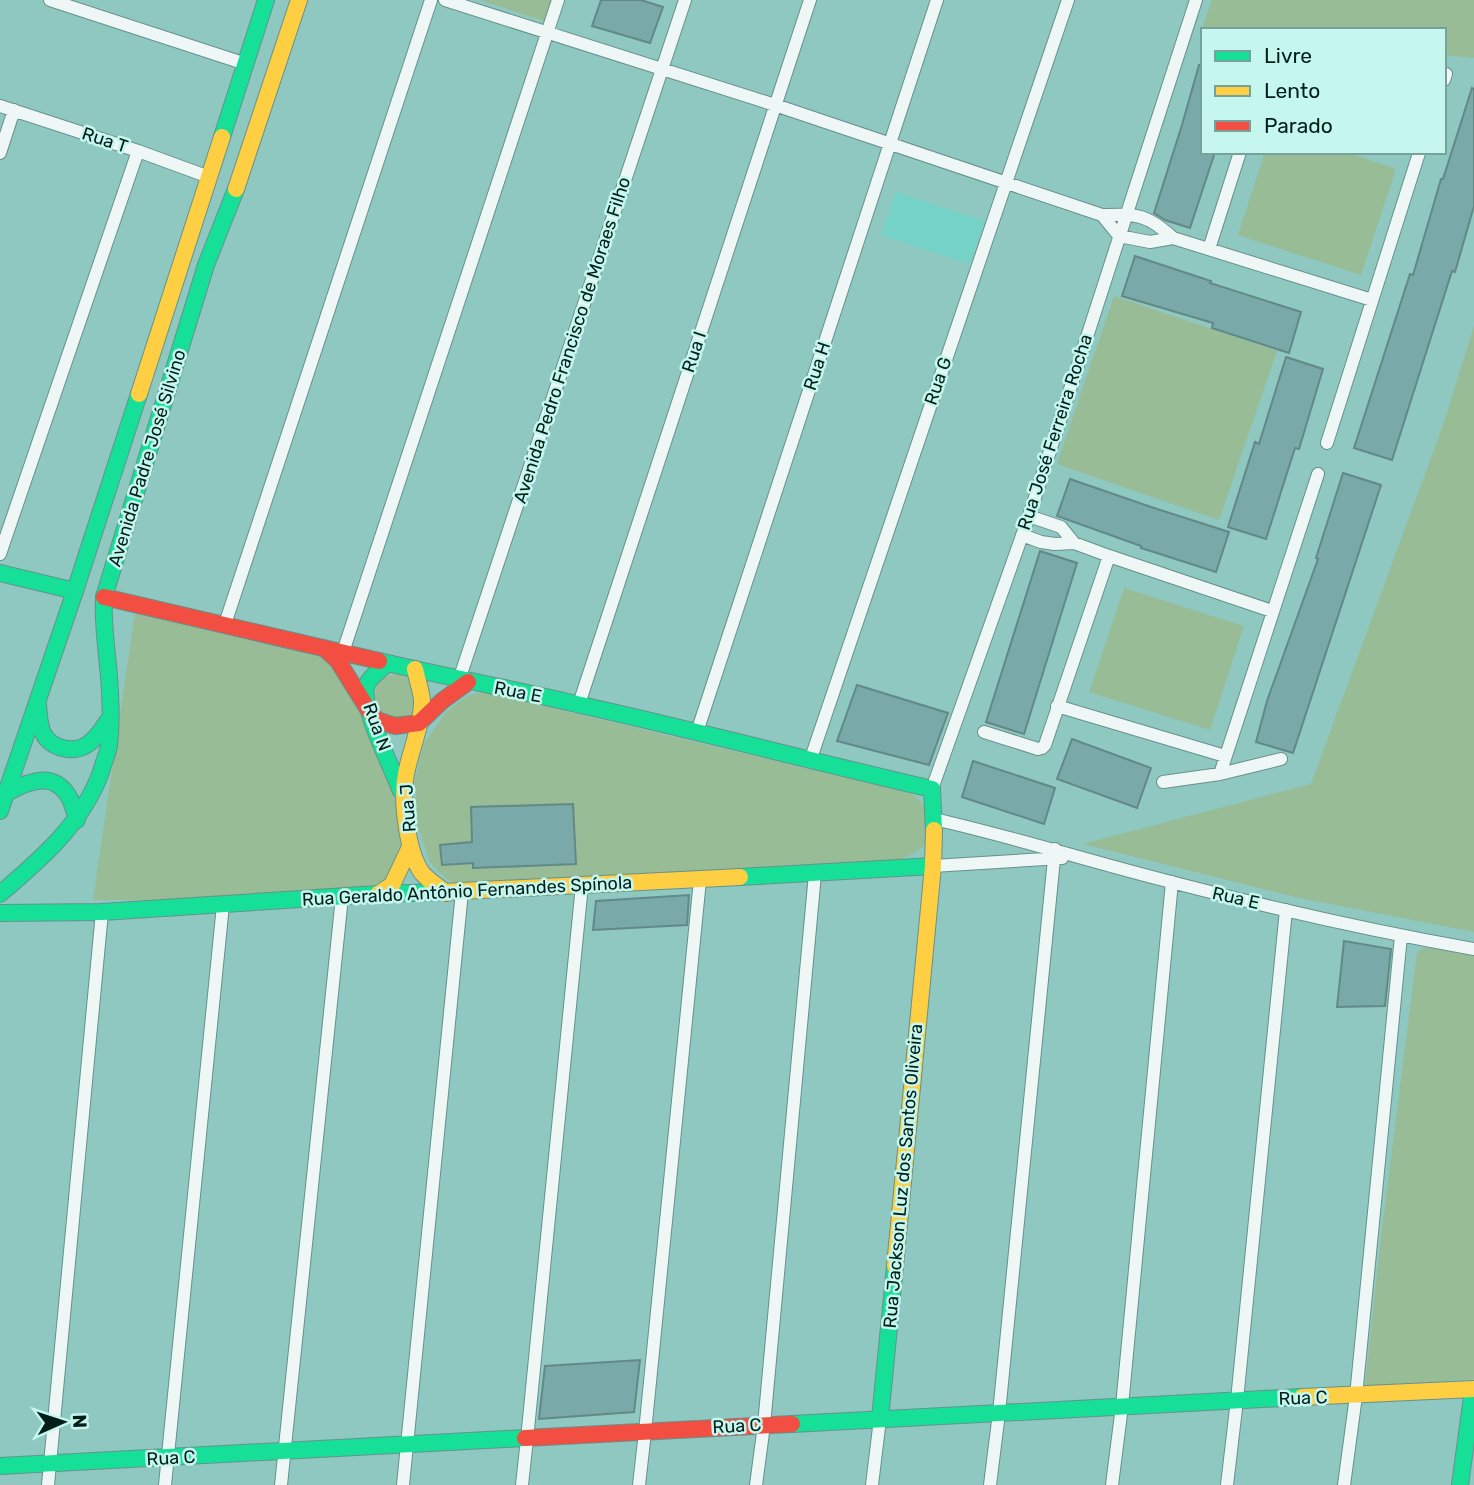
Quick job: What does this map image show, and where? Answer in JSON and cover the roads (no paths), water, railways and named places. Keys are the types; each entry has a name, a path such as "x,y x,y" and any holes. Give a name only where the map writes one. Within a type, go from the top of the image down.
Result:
{"street":[{"path":"50,0 246,64"},
{"name":"Avenida Padre José Silvino","path":"0,811 75,591 266,0"},
{"name":"Avenida Padre José Silvino","path":"0,894 50,852 77,820 98,784 109,743 110,718 107,653 102,617 104,597 206,265 231,204 299,0"},
{"path":"225,624 431,0"},
{"path":"445,0 775,105 1102,215 1127,214 1148,219 1173,239"},
{"path":"342,653 558,0"},
{"name":"Avenida Pedro Francisco de Moraes Filho","path":"463,681 685,0"},
{"name":"Rua I","path":"579,705 810,0"},
{"name":"Rua H","path":"697,732 937,0"},
{"name":"Rua G","path":"810,761 1068,0"},
{"name":"Rua José Ferreira Rocha","path":"933,866 932,789 1029,516 1196,0"},
{"name":"Rua T","path":"0,106 209,177"},
{"path":"0,153 14,110"},
{"path":"0,554 138,151"},
{"path":"1209,249 1239,154"},
{"path":"1327,443 1419,154"},
{"path":"1102,215 1119,236 1150,242 1173,239 1372,300"},
{"path":"1220,774 1318,474"},
{"path":"1029,516 1061,527 1074,543"},
{"path":"1022,535 1041,542 1074,543 1272,611"},
{"path":"984,732 1038,749 1045,745 1108,556"},
{"path":"0,573 75,591"},
{"name":"Rua E","path":"104,597 463,681 697,732 932,789"},
{"path":"324,648 338,662 369,712 377,720 395,726 419,723 463,681"},
{"name":"Rua N","path":"388,663 376,673 366,688 365,695 369,712 404,797"},
{"name":"Rua J","path":"415,669 422,700 405,776 404,797 410,847 421,871 431,882 455,893"},
{"path":"37,701 42,731 50,743 63,749 82,747 94,738 110,718"},
{"path":"1057,706 1225,756"},
{"path":"1163,782 1220,774 1280,759"},
{"path":"7,793 25,782 42,779 56,783 68,794 77,820"},
{"name":"Rua E","path":"934,819 993,832 1055,854 1073,856 1286,910 1474,949"},
{"path":"378,894 391,885 398,875 410,847"},
{"path":"933,866 1055,854 990,1485"},
{"name":"Rua Geraldo Antônio Fernandes Spínola","path":"0,914 102,912 378,894 455,893 933,866"},
{"name":"Rua Jackson Luz dos Santos Oliveira","path":"872,1485 933,866"},
{"path":"756,1485 764,1425 815,874"},
{"path":"639,1485 701,880"},
{"path":"1112,1485 1122,1406 1172,882"},
{"path":"522,1485 582,885"},
{"path":"403,1485 455,893"},
{"path":"281,1485 342,897"},
{"path":"165,1485 223,905"},
{"path":"1227,1485 1286,910"},
{"path":"48,1485 102,912"},
{"path":"1344,1485 1356,1396 1401,936"},
{"path":"1460,1485 1474,1389"},
{"name":"Rua C","path":"0,1466 1474,1389"}]}
